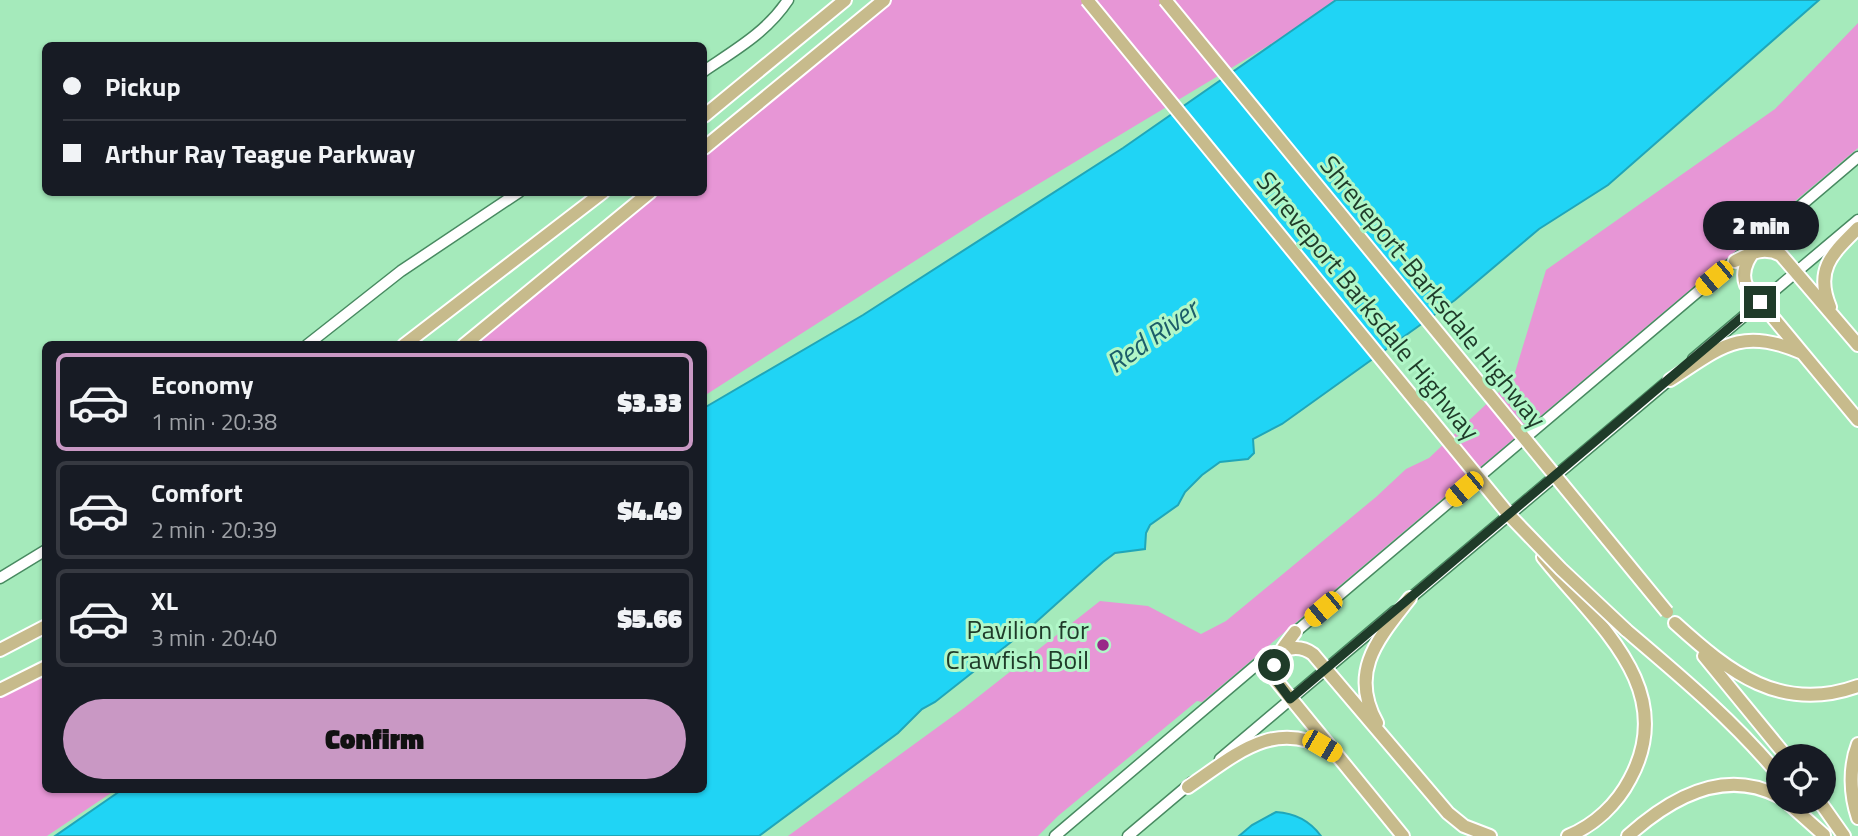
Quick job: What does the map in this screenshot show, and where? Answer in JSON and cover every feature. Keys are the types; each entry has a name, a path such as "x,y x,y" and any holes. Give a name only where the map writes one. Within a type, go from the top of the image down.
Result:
{"main road":[{"path":"797,41 831,0"},
{"path":"707,114 845,0"},
{"path":"707,146 884,0"},
{"name":"Shreveport Barksdale Highway","path":"1087,0 1510,516 1561,569 1715,708 1766,759"},
{"name":"Shreveport-Barksdale Highway","path":"1165,0 1671,617"},
{"path":"409,341 598,196"},
{"path":"469,341 645,196"},
{"path":"1837,320 1825,293 1826,268 1837,249 1858,228"},
{"path":"1768,233 1745,265 1743,277 1746,285 1858,420"},
{"path":"1735,261 1754,251 1768,250 1779,253 1858,345"},
{"path":"1670,380 1717,350 1740,341 1769,341 1803,353"},
{"path":"1510,516 1615,642 1627,659 1641,691 1644,736 1634,772 1617,800 1588,825 1568,836"},
{"path":"1393,746 1370,708 1366,694 1366,672 1375,644 1410,598"},
{"path":"1671,617 1714,658 1758,685 1777,691 1813,694 1858,686"},
{"path":"1671,617 1776,744"},
{"path":"0,650 42,628"},
{"path":"1295,632 1274,665 1277,683 1403,836"},
{"path":"1262,661 1293,647 1306,649 1393,746 1448,813 1464,826 1490,836"},
{"path":"0,690 42,669"},
{"path":"1188,787 1247,747 1273,737 1304,740 1338,755"},
{"path":"1858,744 1852,782 1858,818"},
{"path":"1628,836 1651,815 1690,792 1730,785 1752,786 1766,791"},
{"path":"1800,814 1824,836"},
{"path":"1808,814 1824,836"},
{"path":"1828,814 1844,836"}],"street":[{"path":"707,69 759,33 777,16 788,0"},
{"path":"1055,836 1858,157"},
{"path":"312,341 401,271 513,196"},
{"path":"1128,836 1858,220"},
{"path":"0,578 42,552"}],"shaded area":[{"path":"892,0 1335,0 1278,40 982,218 707,394 707,341 477,341 653,196 707,196 707,152"},
{"path":"1858,23 1858,148 1202,702 1197,701 1058,816 1038,836 788,836 964,708 1100,601 1148,606 1201,634 1226,621 1406,469 1429,458 1513,379 1546,270 1775,109"},
{"path":"42,676 42,793 111,793 47,836 0,836 0,695"}],"water":[{"name":"Red River","path":"1336,0 1819,0 1608,185 1539,229 1455,300 1282,424 1253,439 1254,453 1248,459 1220,462 1202,475 1185,492 1178,505 1150,525 1146,533 1145,549 1115,553 1035,623 935,702 922,709 898,733 759,836 55,836 117,793 707,793 707,406 863,315 1123,148"},
{"path":"1276,812 1301,819 1321,836 1239,836 1252,825"}],"place":[{"name":"Pavilion for Crawfish Boil","path":"1103,645"}],"route":[{"path":"1274,665 1275,679 1290,699 1760,302"}]}
